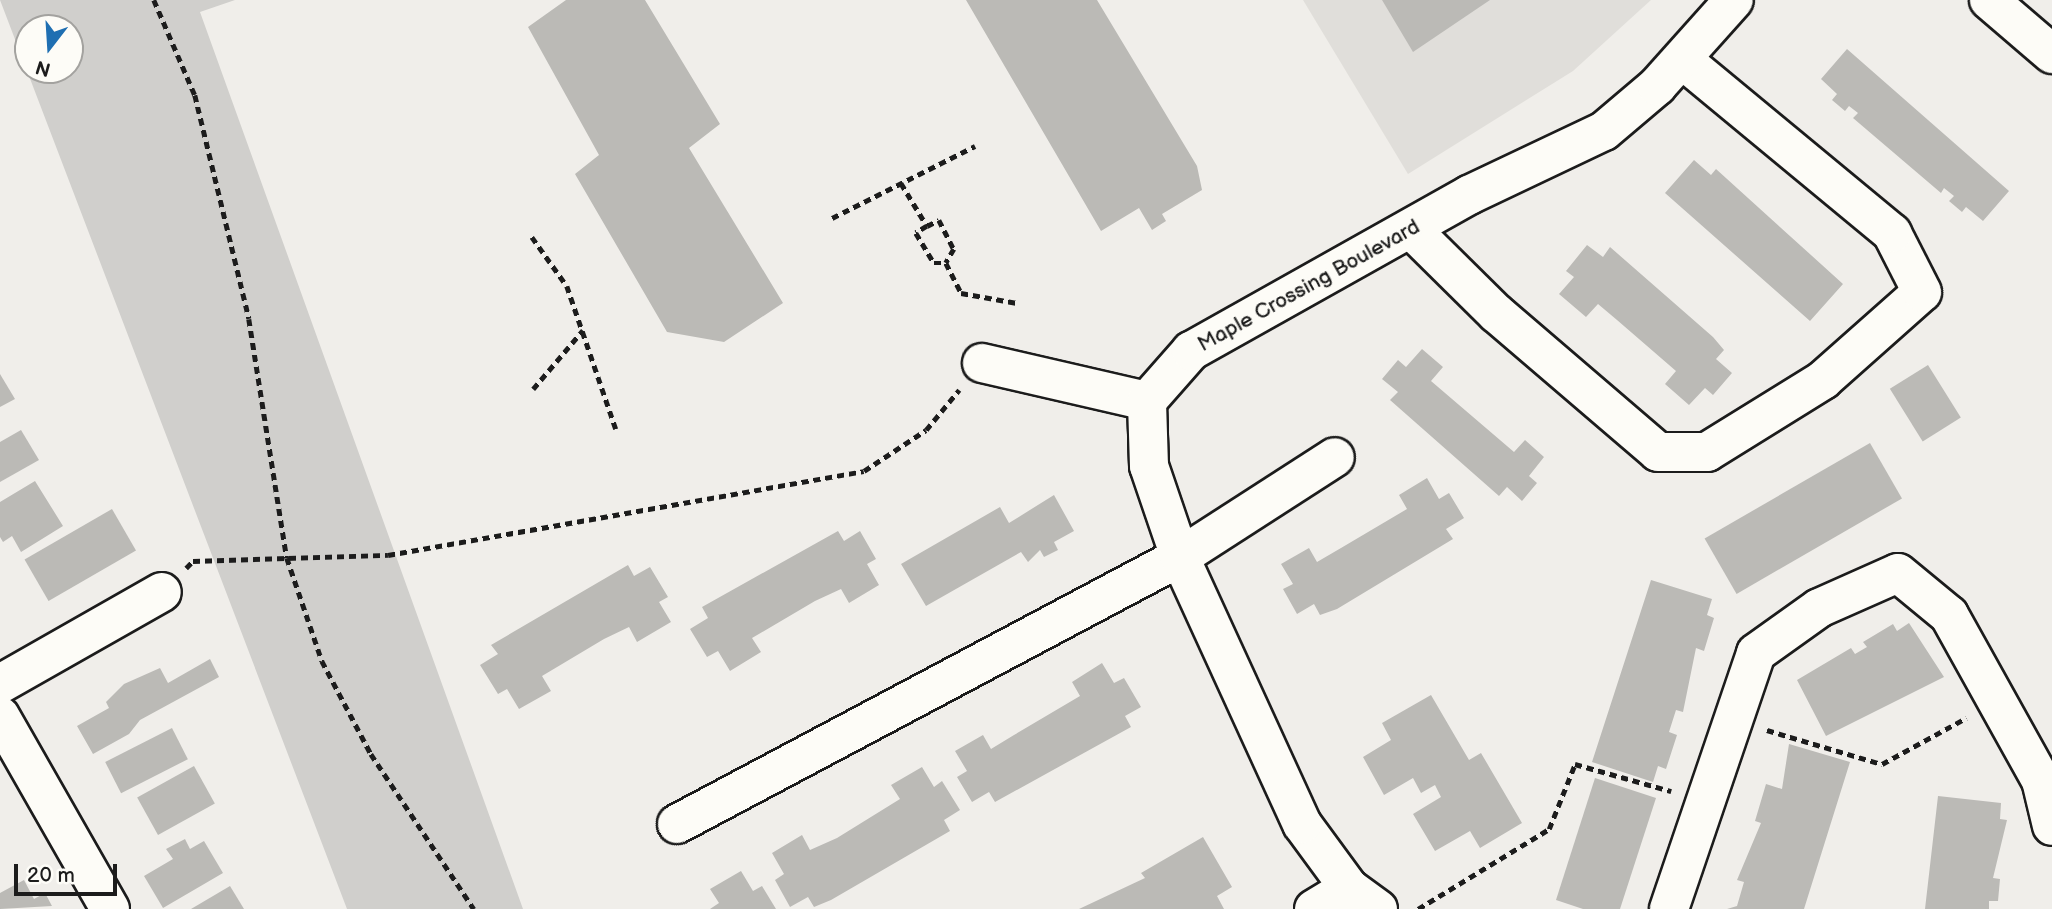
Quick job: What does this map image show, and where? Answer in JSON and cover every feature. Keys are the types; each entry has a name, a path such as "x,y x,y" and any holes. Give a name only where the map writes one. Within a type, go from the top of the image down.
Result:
{"street":[{"name":"Maple Crossing Boulevard","path":"1146,401 1191,351 1411,229 1604,131 1683,60 1734,0"},
{"path":"1989,0 2052,54"},
{"path":"1411,229 1496,313 1658,452 1707,452 1823,380 1922,292 1892,233 1683,60"},
{"path":"982,363 1146,401 1149,466 1180,557 1302,824 1363,899 1314,909"},
{"path":"677,824 1180,557 1335,457"},
{"path":"1670,909 1756,653 1819,608 1898,573 1950,615 2041,780 2052,826"},
{"path":"0,684 162,592"},
{"path":"0,716 110,909"}],"path":[{"path":"154,0 195,95 246,306 287,558 323,661 371,754 474,909"},
{"path":"832,218 975,146"},
{"path":"901,183 927,226"},
{"path":"939,220 954,250 946,263 934,263 916,233 939,220"},
{"path":"532,237 567,286 616,429"},
{"path":"946,263 961,293 1017,303"},
{"path":"533,389 583,330"},
{"path":"162,592 193,561 388,555 864,471 926,430 982,363"},
{"path":"1732,719 1882,764 1997,701"},
{"path":"1418,909 1549,829 1575,764 1705,801"}],"shaded area":[{"path":"0,0 235,0 200,12 523,909 347,909 32,84 84,84 84,14 14,14 14,37"},
{"path":"1303,0 1651,0 1573,71 1408,174"}],"building":[{"path":"566,0 645,0 720,124 689,148 783,303 724,342 667,332 575,174 599,155 528,27"},
{"path":"966,0 1097,0 1197,166 1202,190 1162,214 1166,221 1152,230 1139,208 1101,231"},
{"path":"1382,0 1490,0 1413,52"},
{"path":"1847,49 2009,191 1983,221 1966,207 1962,212 1949,201 1954,196 1944,188 1941,193 1853,118 1858,113 1849,106 1845,111 1832,100 1837,94 1821,79"},
{"path":"1694,160 1711,175 1716,169 1843,284 1810,321 1665,193"},
{"path":"1587,245 1603,257 1610,247 1713,337 1724,350 1716,359 1732,373 1713,395 1705,388 1689,405 1665,384 1676,371 1617,320 1598,304 1586,317 1559,294 1574,277 1566,271"},
{"path":"1422,349 1443,367 1431,381 1514,452 1525,440 1544,457 1529,476 1537,483 1522,501 1507,487 1499,496 1390,400 1398,392 1382,379 1398,360 1406,367"},
{"path":"1928,365 1961,418 1923,441 1890,389"},
{"path":"0,374 15,399 0,407"},
{"path":"21,430 39,460 0,482 0,442"},
{"path":"1870,443 1902,498 1737,594 1705,538"},
{"path":"1427,478 1439,499 1449,493 1464,518 1446,529 1453,539 1337,609 1320,615 1314,604 1297,614 1283,589 1293,584 1281,564 1309,548 1317,562 1341,548 1407,509 1399,495"},
{"path":"35,481 63,526 21,552 12,536 3,542 0,537 0,502"},
{"path":"1054,495 1074,531 1054,542 1058,550 1044,557 1040,550 1028,562 1021,552 926,606 901,564 1000,507 1009,523"},
{"path":"112,509 136,551 49,601 25,560"},
{"path":"838,531 844,541 860,531 876,559 867,564 879,585 849,603 841,589 815,601 752,638 761,652 730,671 718,651 707,657 690,629 708,618 702,607"},
{"path":"628,565 634,576 650,567 668,597 659,602 671,622 637,642 629,627 604,639 542,676 551,691 519,709 507,689 498,694 480,665 498,654 491,645"},
{"path":"1651,580 1712,599 1707,615 1714,618 1704,651 1696,648 1683,712 1676,710 1669,732 1677,735 1666,769 1658,766 1653,782 1592,762"},
{"path":"1909,623 1944,677 1826,736 1797,680 1851,648 1855,654 1867,647 1863,642 1893,624 1897,631"},
{"path":"210,659 219,677 140,720 129,734 93,754 77,726 109,708 106,702 124,684 160,668 168,683"},
{"path":"1102,663 1114,683 1124,678 1141,707 1125,716 1131,727 995,802 989,792 972,802 957,777 967,771 955,751 983,735 991,749 1080,696 1072,682"},
{"path":"1431,695 1469,760 1481,753 1522,823 1480,848 1470,831 1435,851 1413,814 1441,797 1435,785 1421,793 1413,778 1384,795 1363,757 1391,740 1382,723"},
{"path":"172,728 188,759 121,793 105,762"},
{"path":"1789,744 1850,762 1804,909 1727,909 1737,906 1744,882 1737,880 1761,823 1755,821 1766,784 1782,789"},
{"path":"194,766 215,804 158,835 137,798"},
{"path":"922,767 934,787 942,781 960,810 944,820 950,831 831,900 814,907 808,897 790,907 775,880 784,874 772,853 802,835 810,850 837,838 900,799 891,785"},
{"path":"1595,778 1656,798 1620,909 1583,909 1556,900"},
{"path":"1938,796 2001,803 2000,819 2007,820 1993,878 2000,879 1998,901 1989,901 1989,909 1925,909"},
{"path":"1203,837 1232,887 1217,896 1224,909 1079,909 1145,878 1141,873"},
{"path":"185,839 190,849 204,841 223,873 163,908 144,876 173,859 166,849"},
{"path":"741,871 753,891 762,886 776,909 710,909 719,903 710,889"},
{"path":"24,880 34,899 45,893 52,906 0,909 0,893"},
{"path":"230,886 244,909 191,909"}]}
